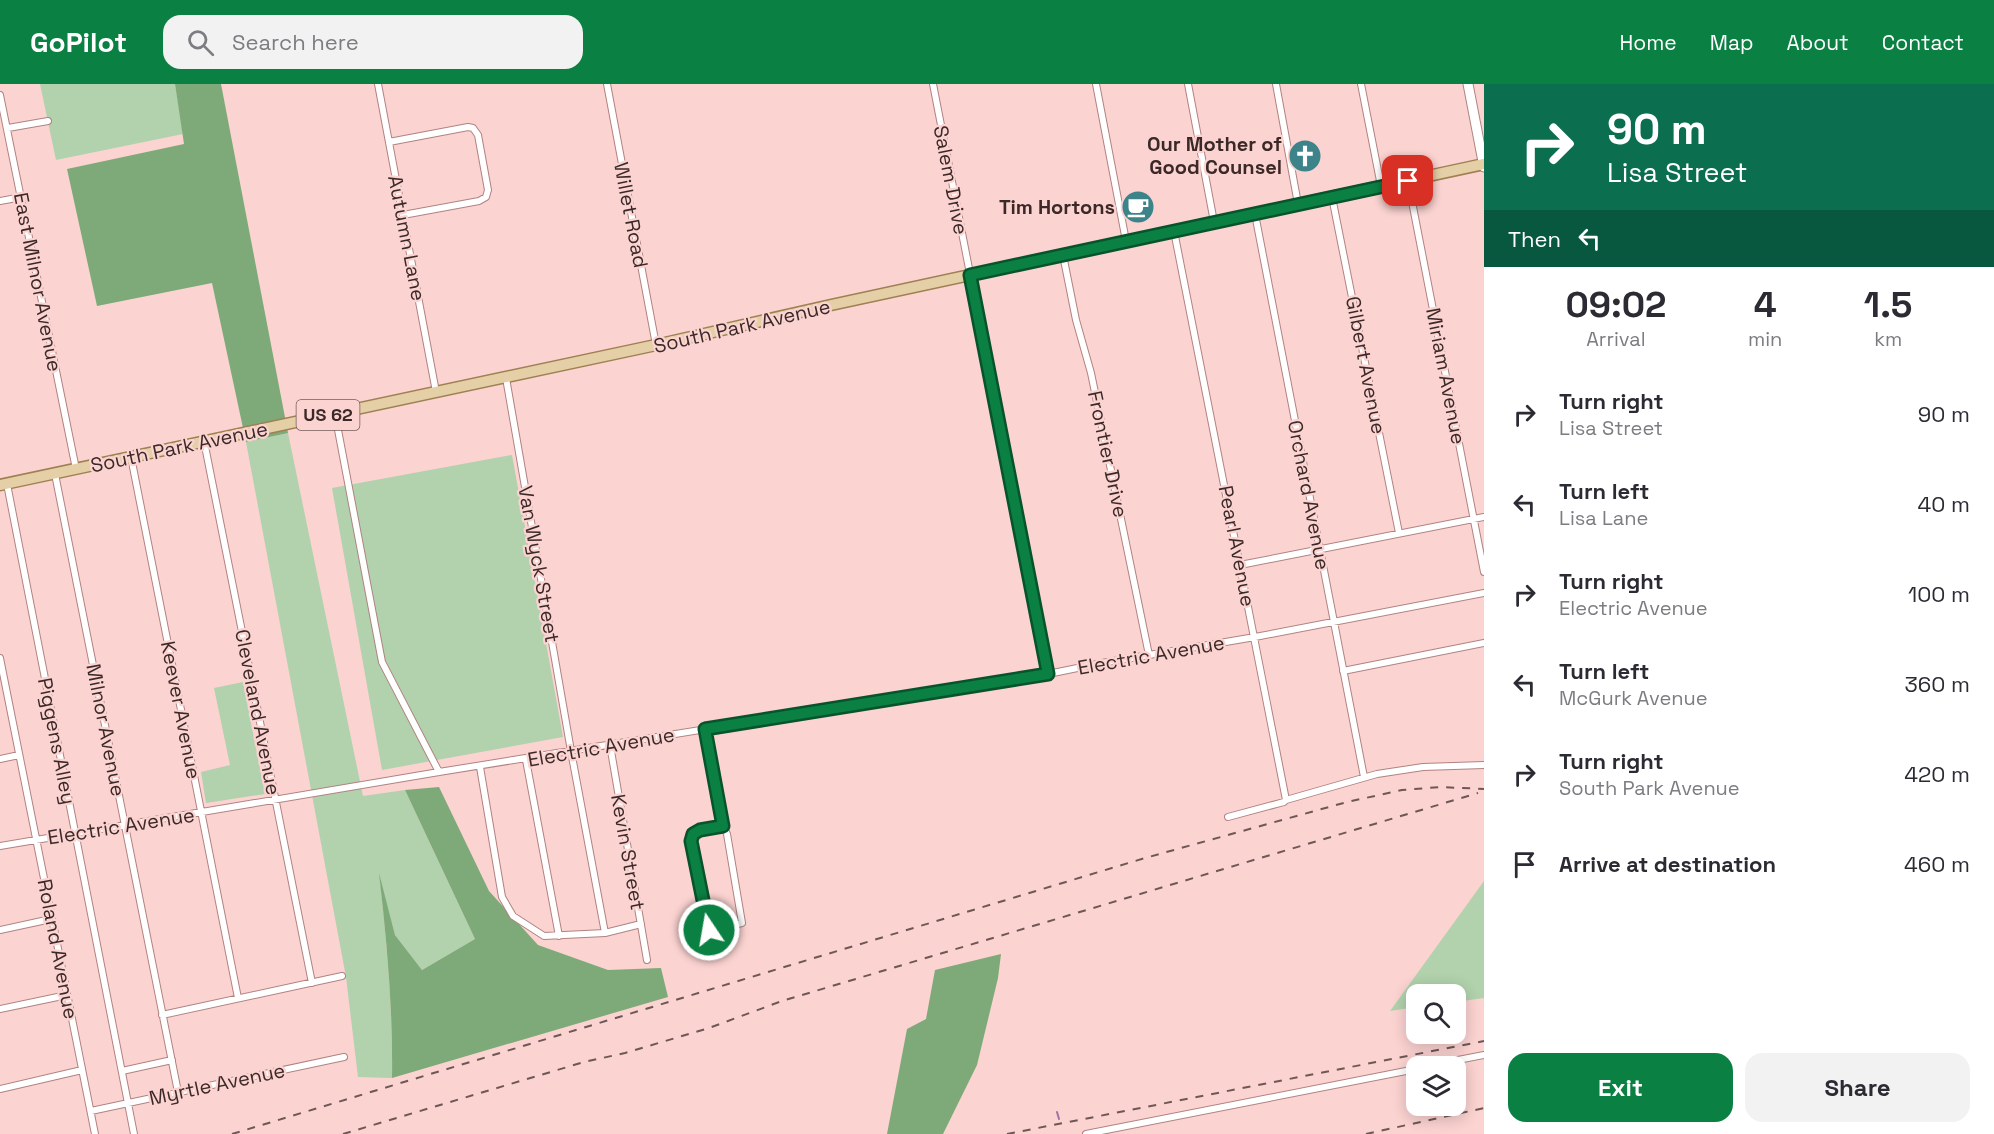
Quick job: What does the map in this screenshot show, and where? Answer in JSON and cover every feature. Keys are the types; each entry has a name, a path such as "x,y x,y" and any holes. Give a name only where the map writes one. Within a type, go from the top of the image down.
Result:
{"main road":[{"name":"South Park Avenue","path":"3,485 1484,165"}],"street":[{"name":"Autumn Lane","path":"378,84 436,392"},
{"name":"Willet Road","path":"607,84 656,345"},
{"name":"Salem Drive","path":"933,84 1048,674"},
{"path":"1096,84 1126,242"},
{"path":"1188,84 1214,222"},
{"path":"1276,84 1298,204"},
{"path":"1360,84 1381,186"},
{"path":"1468,84 1484,165"},
{"name":"East Milnor Avenue","path":"0,95 76,469"},
{"path":"8,128 48,120"},
{"path":"389,142 468,127 473,128 478,135 488,190 486,197 478,201 403,215"},
{"name":"Miriam Avenue","path":"1408,181 1484,572"},
{"path":"0,201 21,197"},
{"name":"Gilbert Avenue","path":"1332,197 1400,533"},
{"name":"Orchard Avenue","path":"1255,214 1318,549 1364,777"},
{"name":"Pearl Avenue","path":"1174,231 1287,800"},
{"name":"Frontier Drive","path":"1063,255 1076,320 1091,373 1149,655"},
{"name":"Van Wyck Street","path":"506,378 605,933"},
{"path":"335,414 382,663 439,772"},
{"name":"Cleveland Avenue","path":"204,441 312,983"},
{"name":"Keever Avenue","path":"131,457 238,998"},
{"name":"Milnor Avenue","path":"56,474 178,1092"},
{"name":"Piggens Alley","path":"3,485 76,833 134,1134"},
{"path":"1240,565 1484,517"},
{"name":"Electric Avenue","path":"0,846 439,772 526,760 1048,674 1255,637 1484,592"},
{"path":"1343,671 1484,643"},
{"name":"Roland Avenue","path":"0,658 95,1134"},
{"path":"705,729 723,826 727,834 742,923 709,930 691,841 693,834 700,830 723,826"},
{"name":"Kevin Street","path":"610,745 647,960"},
{"path":"0,759 19,755"},
{"path":"526,760 559,936"},
{"path":"1228,817 1364,777 1404,769 1484,765"},
{"path":"480,767 502,897 513,916 544,936 605,933 641,924"},
{"path":"0,930 51,919"},
{"path":"162,1014 342,976"},
{"path":"0,1009 67,995"},
{"path":"1466,1058 1484,1055"},
{"name":"Myrtle Avenue","path":"90,1111 344,1057"},
{"path":"122,1071 172,1060"},
{"path":"0,1089 82,1070"},
{"path":"1086,1134 1406,1071"}],"green space":[{"path":"40,84 175,84 183,134 56,160"},
{"path":"175,84 221,84 288,433 246,442 212,283 97,306 67,169 184,144"},
{"path":"288,433 363,796 405,790 475,939 422,970 395,935 380,879 392,1028 392,1078 358,1077 346,977 246,442"},
{"path":"512,455 563,737 382,770 332,488"},
{"path":"243,682 265,794 206,803 201,772 230,765 214,688"},
{"path":"439,787 489,891 538,945 608,970 661,968 668,997 392,1078 389,976 379,873 395,935 422,970 475,939 405,790"},
{"path":"1484,881 1484,998 1466,1000 1466,984 1410,984"},
{"path":"1001,954 998,978 977,1065 943,1134 887,1134 907,1029 926,1019 935,970"},
{"path":"1406,989 1406,1009 1390,1011"}],"waterway":[{"path":"1057,1112 1059,1119"}],"railway":[{"path":"232,1134 1145,858 1347,802 1402,790 1440,787 1484,789"},
{"path":"343,1134 584,1062 625,1053 709,1028 782,1001 1478,793"},
{"path":"1007,1134 1484,1041"},
{"path":"1366,1134 1484,1108"}],"place":[{"name":"Our Mother of Good Counsel","path":"1305,156"},
{"name":"Tim Hortons","path":"1138,207"}],"route":[{"path":"709,930 691,841 693,834 700,830 723,826 705,729 1048,674 970,275 1408,181"}]}
